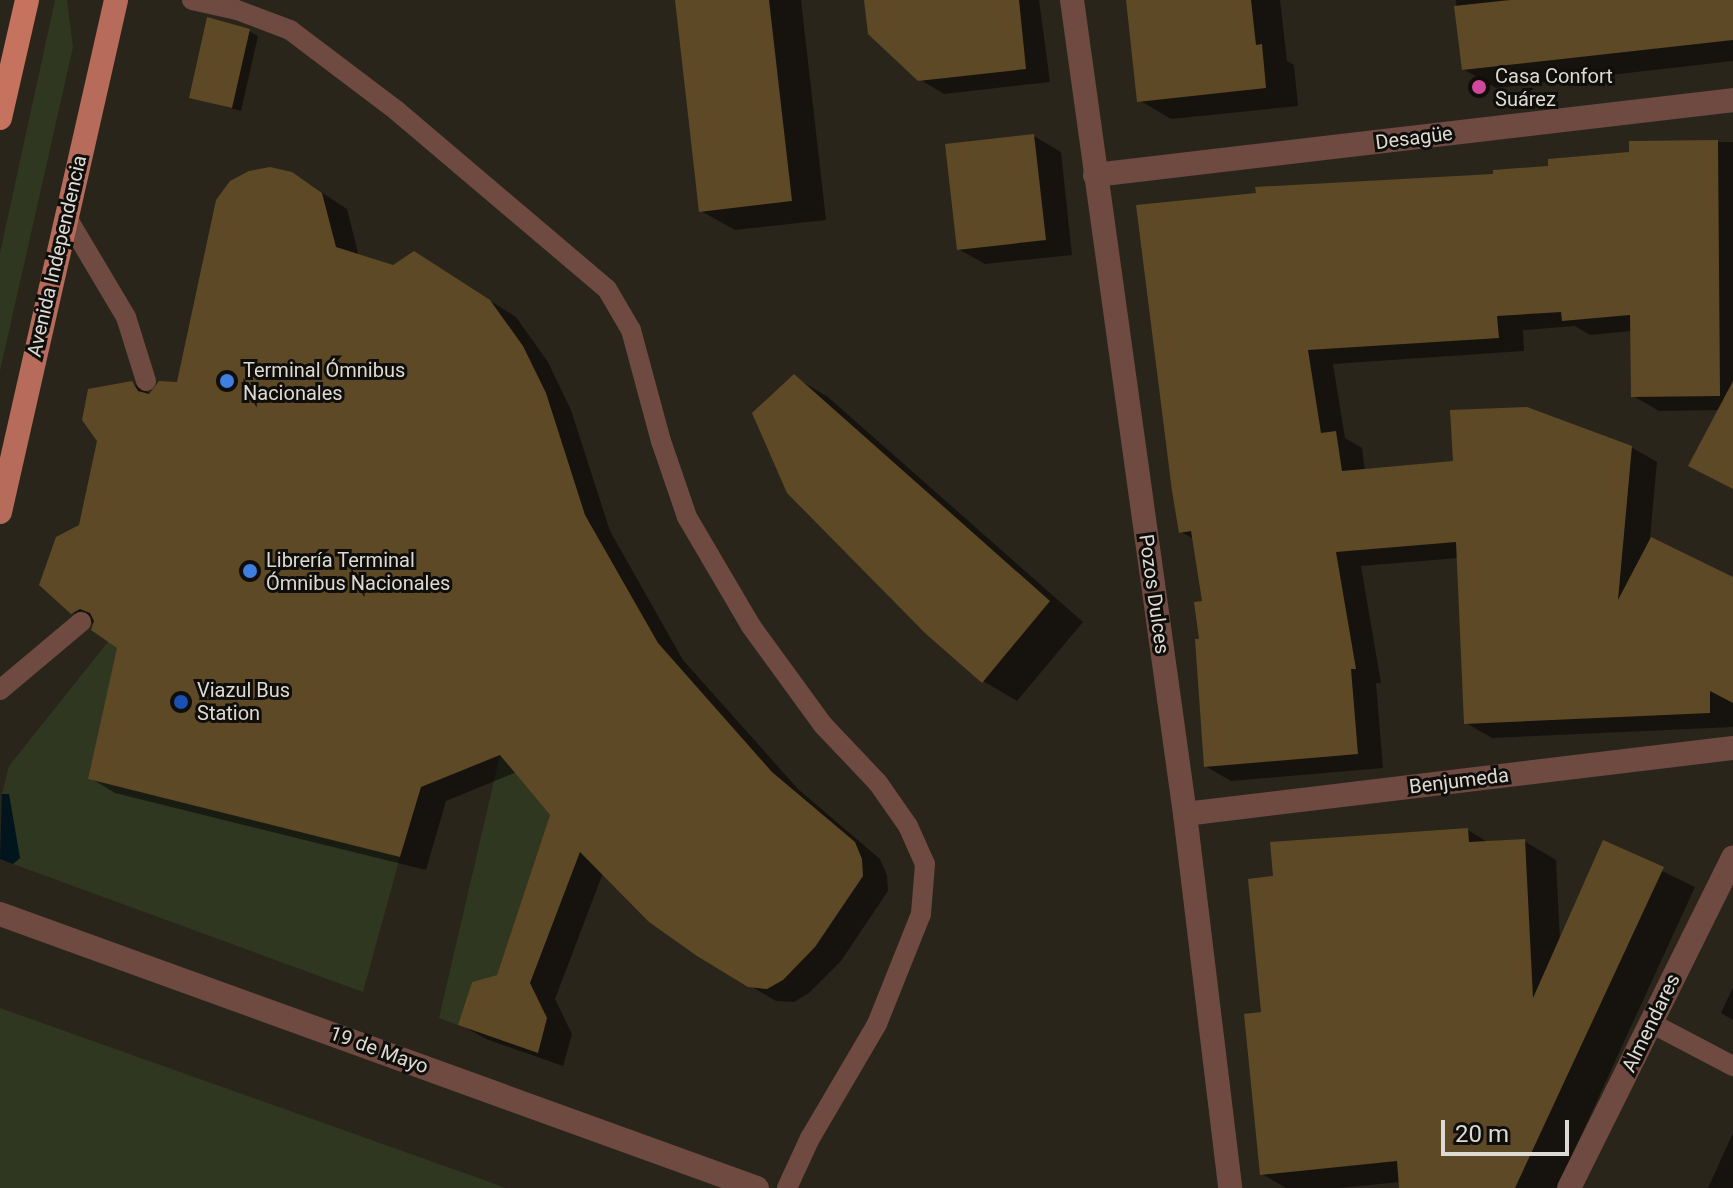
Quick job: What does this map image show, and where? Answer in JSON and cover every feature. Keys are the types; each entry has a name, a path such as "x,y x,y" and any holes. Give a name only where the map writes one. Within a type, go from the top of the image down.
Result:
{"highway":[{"path":"0,118 27,0"}],"main road":[{"name":"Avenida Independencia","path":"0,512 116,0"}],"street":[{"name":"Pozos Dulces","path":"1072,0 1185,814 1230,1188"},
{"name":"Desagüe","path":"1095,175 1733,100"},
{"name":"Benjumeda","path":"1185,814 1733,748"},
{"name":"Almendares","path":"1569,1188 1733,858"},
{"name":"19 de Mayo","path":"0,914 757,1188"}],"lane":[{"path":"192,0 237,10 290,30 397,111 607,289 631,330 661,441 687,517 751,626 823,725 878,783 908,826 925,864 921,914 877,1024 810,1138 787,1188"},
{"path":"66,216 126,317 146,381"},
{"path":"0,690 81,622"},
{"path":"1651,1023 1733,1066"}],"green space":[{"path":"55,0 67,0 73,47 0,371 0,253"},
{"path":"123,623 88,779 400,857 363,992 13,864 20,858 2,794 9,766"},
{"path":"500,755 550,815 497,975 472,982 458,1025 439,1018"},
{"path":"0,1008 484,1180 506,1188 0,1188"}],"water":[{"path":"2,794 9,794 20,858 13,864 0,859"}],"building":[{"path":"675,0 769,0 792,201 699,212"},
{"path":"864,0 1019,0 1026,69 918,81 868,34"},
{"path":"1126,0 1251,0 1256,45 1262,44 1266,88 1137,102"},
{"path":"1510,0 1733,0 1733,40 1462,70 1454,6"},
{"path":"207,17 250,29 232,108 189,98"},
{"path":"1034,134 1046,240 957,250 945,144"},
{"path":"1718,140 1720,396 1631,397 1630,315 1562,321 1561,312 1497,316 1499,338 1308,350 1321,433 1336,431 1342,471 1453,461 1450,410 1527,407 1632,446 1618,600 1651,537 1733,577 1733,703 1710,691 1710,713 1464,724 1456,542 1336,552 1356,669 1351,669 1358,754 1204,767 1195,639 1199,639 1194,602 1202,601 1191,531 1179,533 1172,491 1136,205 1256,193 1255,187 1493,174 1493,170 1548,166 1548,159 1629,152 1629,141"},
{"path":"270,167 292,172 322,193 336,247 393,265 414,251 490,300 523,346 546,393 585,515 658,643 772,772 855,842 862,859 863,876 815,947 783,980 767,989 748,987 697,956 649,922 580,852 530,983 547,1018 538,1053 458,1025 472,982 497,975 550,815 500,755 421,787 400,857 88,779 117,648 91,630 94,621 90,613 80,609 71,614 39,585 56,537 79,525 97,441 82,420 88,389 132,381 138,391 149,394 159,381 177,382 216,200 230,181 249,171"},
{"path":"794,374 1050,601 982,683 926,634 787,493 752,413"},
{"path":"1733,381 1733,489 1688,466"},
{"path":"1468,828 1469,842 1525,839 1533,998 1603,840 1664,867 1515,1188 1399,1188 1397,1161 1260,1175 1244,1014 1261,1012 1248,879 1273,876 1270,842"}],"place":[{"name":"Casa Confort Suárez","path":"1479,87"},
{"name":"Terminal Ómnibus Nacionales","path":"227,381"},
{"name":"Librería Terminal Ómnibus Nacionales","path":"250,571"},
{"name":"Viazul Bus Station","path":"181,702"}]}
